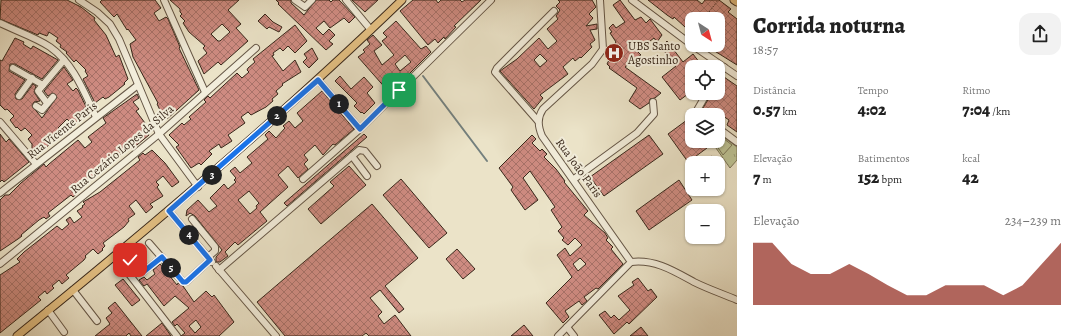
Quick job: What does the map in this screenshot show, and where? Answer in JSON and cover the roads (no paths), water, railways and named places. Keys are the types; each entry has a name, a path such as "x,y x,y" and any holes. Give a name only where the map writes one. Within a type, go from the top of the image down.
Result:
{"main road":[{"path":"16,336 198,187 318,80 402,0"}],"street":[{"path":"79,0 97,12 110,24 119,39 159,134 198,187"},
{"path":"164,0 205,92"},
{"path":"295,0 305,7 312,0"},
{"path":"346,0 371,30"},
{"path":"303,179 360,129 491,0"},
{"path":"554,11 497,68 496,72 538,120 543,108 592,64 603,49 600,0"},
{"path":"632,0 685,40"},
{"path":"0,23 50,47 64,60 75,73 96,117"},
{"name":"Rua Cezário Lopes da Silva","path":"0,264 159,134 256,48"},
{"path":"702,52 714,60"},
{"path":"47,103 38,93 64,60"},
{"path":"13,68 43,85"},
{"path":"725,68 737,76"},
{"path":"19,96 32,78"},
{"path":"318,80 360,129"},
{"name":"Rua Vicente Paris","path":"0,193 138,85"},
{"path":"36,106 40,110 53,97"},
{"path":"574,179 637,132 654,114 653,102"},
{"name":"Rua João Paris","path":"538,120 542,136 574,179 631,262"},
{"path":"0,122 36,164"},
{"path":"725,133 737,142"},
{"path":"150,243 185,283 352,156 362,150 377,166"},
{"path":"352,156 367,176"},
{"path":"169,211 276,336"},
{"path":"192,219 215,247 213,263"},
{"path":"115,256 178,336"},
{"path":"130,260 142,273 162,257"},
{"path":"558,336 631,262 651,262 679,272 694,281 737,300"},
{"path":"73,290 97,321"},
{"path":"48,310 64,332"},
{"path":"567,327 574,336"}],"waterway":[{"path":"423,76 487,161"}],"place":[{"name":"UBS Santo Agostinho","path":"614,53"}]}
